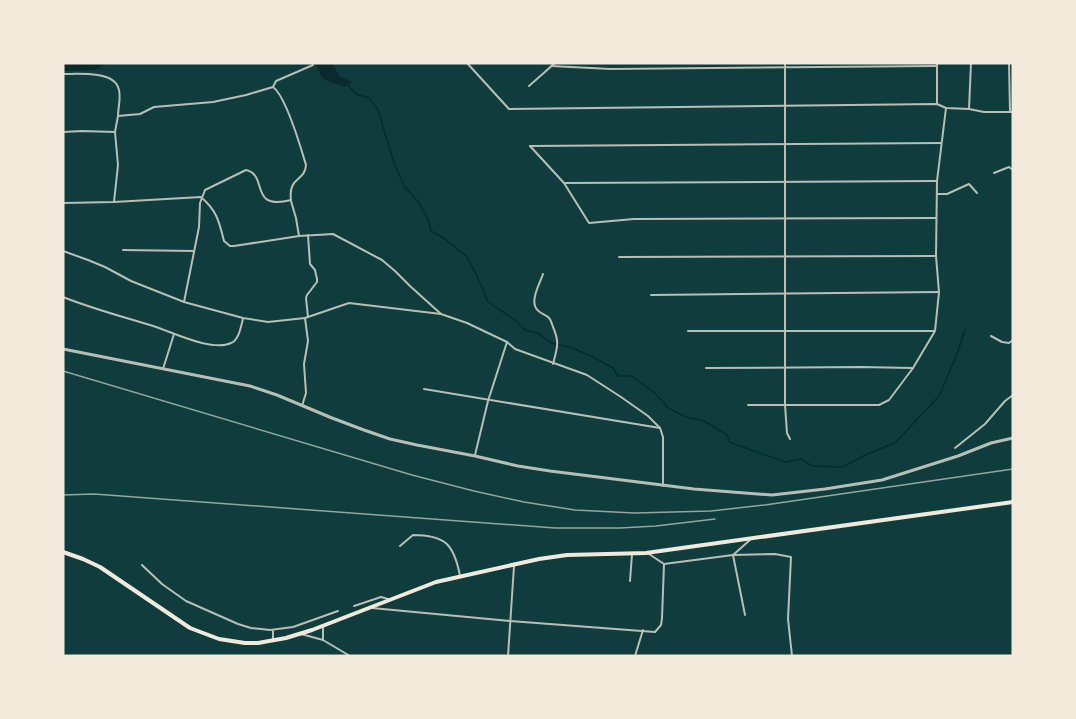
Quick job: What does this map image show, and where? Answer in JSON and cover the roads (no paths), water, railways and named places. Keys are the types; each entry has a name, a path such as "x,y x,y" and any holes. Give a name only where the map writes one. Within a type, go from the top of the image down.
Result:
{"main road":[{"path":"63,552 100,567 183,624 207,636 245,643 273,641 301,634 436,582 514,564 567,555 632,554 1013,502"}],"street":[{"path":"467,63 509,109 937,104 946,108 1011,112 1009,63"},
{"path":"529,86 555,63"},
{"path":"785,63 785,405 789,439"},
{"path":"969,109 971,63"},
{"path":"550,66 610,69 937,64 937,104"},
{"path":"118,116 141,114 154,107 213,102 246,95 273,87 276,81 314,65"},
{"path":"63,74 103,76 114,80 118,85 118,116 115,132 118,165 114,202"},
{"path":"273,87 279,91 306,165 304,174 291,187 291,200 299,236"},
{"path":"748,405 879,405 890,400 913,368 935,331 939,292 936,256 937,181 946,108"},
{"path":"63,132 115,132"},
{"path":"936,218 634,219 589,223 564,183 530,146 941,143"},
{"path":"994,172 1009,166 1013,170"},
{"path":"184,302 199,227 201,198 205,190 246,170 255,174 265,199 269,202 291,200"},
{"path":"564,183 937,181"},
{"path":"937,194 947,194 969,184 977,193"},
{"path":"63,203 201,198 211,206 219,218 224,241 230,246 299,236 333,234 382,260 441,314"},
{"path":"303,405 306,393 304,364 308,341 306,298 317,282 315,270 310,264 308,235"},
{"path":"123,250 194,251"},
{"path":"63,251 184,302 243,318 268,322 306,317 349,303 441,314 467,323 507,342 515,349 587,375 648,416 660,428 663,436 663,486"},
{"path":"618,257 936,256"},
{"path":"543,274 534,304 536,309 551,320 558,338 558,348 553,364"},
{"path":"651,295 939,292"},
{"path":"63,297 174,334 215,345 231,344 235,341 243,318"},
{"path":"688,331 935,331"},
{"path":"163,369 174,334"},
{"path":"991,336 1002,342 1009,343 1013,340"},
{"path":"475,456 488,400 507,342"},
{"path":"63,349 250,386 390,439 529,468 663,486 772,495 825,489 882,480 991,443 1013,438"},
{"path":"706,368 913,368"},
{"path":"424,389 660,428"},
{"path":"955,448 985,424 1013,395"},
{"path":"400,546 413,535 433,536 442,540 453,550 460,576"},
{"path":"733,555 752,539"},
{"path":"646,552 664,564 733,555 775,554 791,557 788,619 792,656"},
{"path":"630,581 632,554"},
{"path":"733,555 745,615"},
{"path":"142,564 162,584 186,601 251,628 273,630 293,627 339,611"},
{"path":"508,656 514,564"},
{"path":"369,608 655,632 660,625 664,564"},
{"path":"354,606 381,597 390,600"},
{"path":"323,626 323,640"},
{"path":"273,630 273,641"},
{"path":"634,656 643,630"},
{"path":"301,634 323,640 350,656"}],"water":[{"path":"63,63 108,63 95,70 63,71"},
{"path":"315,63 332,63 340,77 353,82 344,87 323,79"}],"waterway":[{"path":"348,85 356,94 369,98 378,110 395,166 405,187 420,204 431,231 444,238 467,257 488,302 515,320 525,330 538,333 551,343 570,347 595,358 613,368 618,376 632,376 656,394 668,408 686,417 704,421 727,435 729,442 785,462 801,459 812,466 843,467 895,443 939,396 965,330"}],"railway":[{"path":"63,371 412,475 524,502 575,510 634,513 711,511 1013,469"},
{"path":"63,495 94,494 555,528 656,526 715,519"}]}
